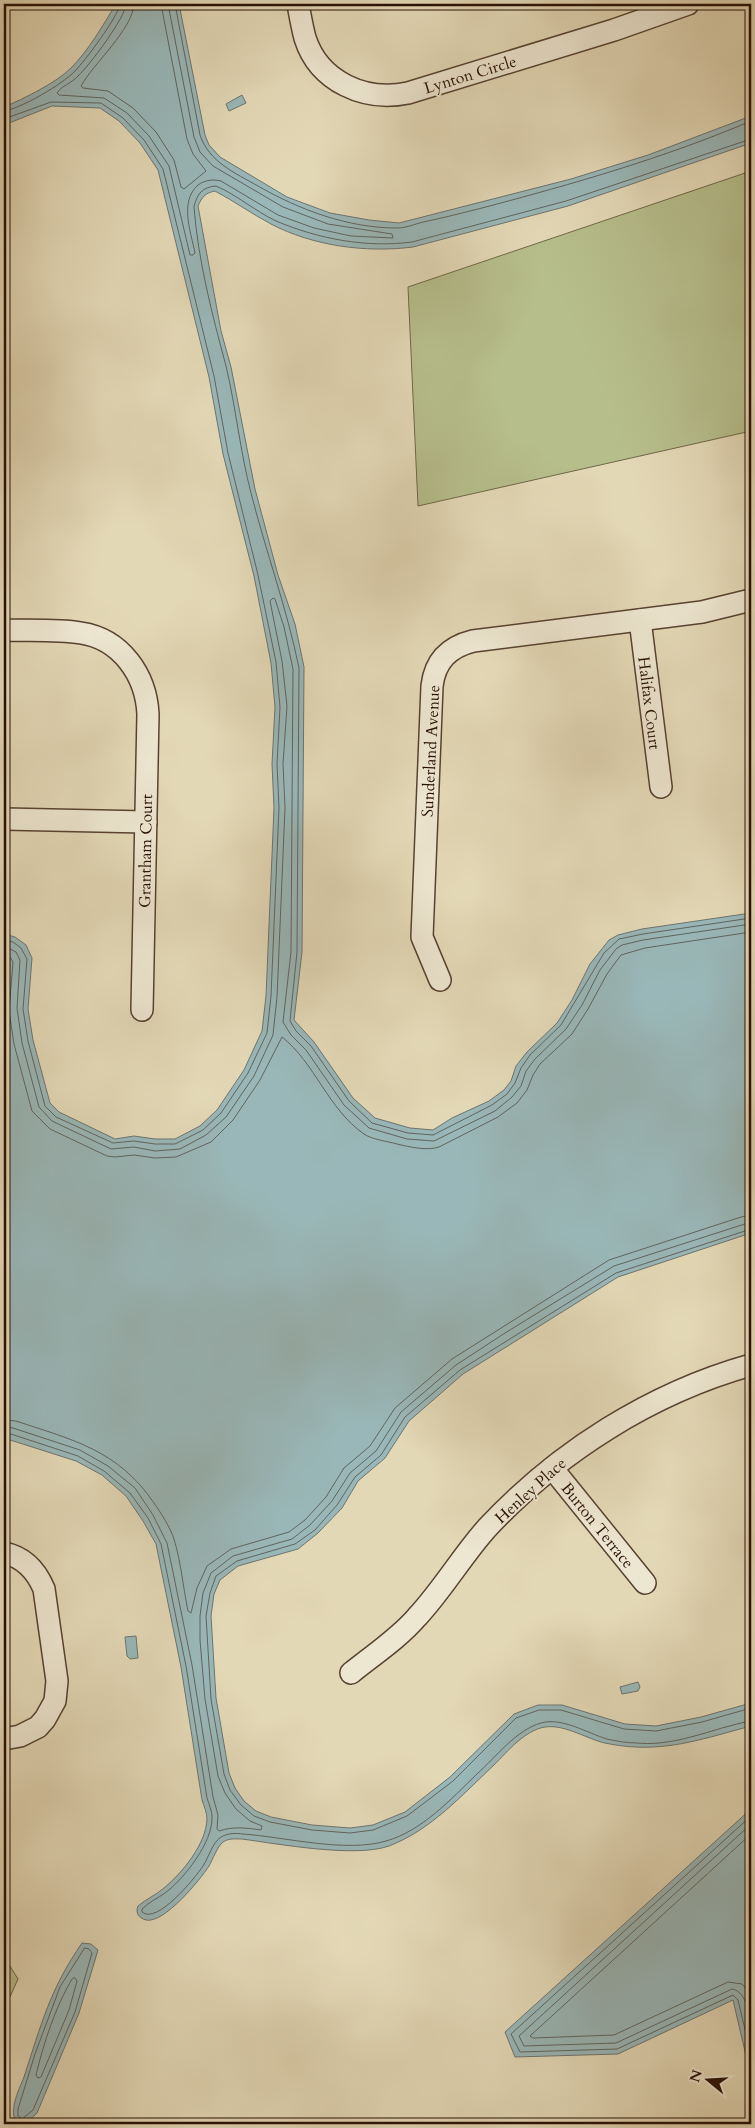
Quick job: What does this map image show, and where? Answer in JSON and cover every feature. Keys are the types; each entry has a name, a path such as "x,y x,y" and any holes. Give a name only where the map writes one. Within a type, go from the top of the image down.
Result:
{"street":[{"name":"Lynton Circle","path":"298,4 309,48 328,74 355,90 386,96 408,93 614,30 688,4"},
{"name":"Sunderland Avenue","path":"440,980 422,938 432,686 437,665 452,649 473,641 702,612 751,600"},
{"name":"Halifax Court","path":"640,620 661,787"},
{"name":"Grantham Court","path":"4,630 69,632 92,635 110,644 126,657 138,674 146,693 148,714 142,1010"},
{"path":"4,819 146,822"},
{"name":"Henley Place","path":"351,1673 401,1634 418,1616 458,1562 487,1528 552,1468 610,1427 656,1401 697,1383 751,1365"},
{"name":"Burton Terrace","path":"552,1468 645,1583"},
{"path":"4,1553 19,1558 27,1564 40,1579 44,1588 57,1681 55,1701 45,1719 29,1732 4,1739"}],"green space":[{"path":"751,171 751,431 418,506 408,287"},
{"path":"8,1963 18,1979 4,2010 4,1964"}],"water":[{"path":"116,4 179,4 205,135 209,145 220,157 287,197 330,213 369,220 399,223 571,179 648,155 751,116 751,143 568,206 413,247 395,249 358,248 322,243 304,238 271,224 215,191 204,196 198,206 221,331 231,367 255,489 278,575 295,624 304,667 302,952 294,1020 314,1042 353,1098 375,1118 410,1128 433,1130 452,1118 489,1101 504,1090 511,1081 516,1066 527,1052 557,1023 572,1000 590,964 609,940 618,935 642,929 751,913 751,1233 618,1277 463,1374 409,1421 385,1458 358,1481 342,1508 318,1533 298,1549 238,1566 220,1580 214,1594 211,1616 216,1698 229,1773 235,1788 244,1801 256,1811 271,1817 312,1825 350,1828 373,1825 405,1812 450,1777 514,1714 538,1705 562,1705 625,1724 656,1726 701,1717 751,1703 751,1726 682,1744 647,1747 610,1744 561,1728 545,1727 538,1729 530,1732 517,1742 445,1811 419,1831 404,1839 389,1846 357,1851 296,1847 242,1839 228,1840 221,1844 204,1873 181,1900 162,1915 146,1920 138,1915 138,1906 164,1888 186,1866 203,1838 207,1817 202,1800 181,1667 156,1544 126,1496 102,1475 76,1461 4,1438 4,934 15,937 26,945 32,958 28,1009 33,1040 50,1103 59,1112 115,1139 134,1136 175,1139 200,1126 217,1110 244,1070 262,1031 266,996 274,808 272,764 275,707 271,663 254,576 223,454 209,377 158,170 140,143 119,121 100,108 52,106 4,125 4,107 30,95 65,74 90,45"},
{"path":"242,95 246,103 229,111 226,104"},
{"path":"136,1636 138,1658 130,1659 127,1656 125,1637"},
{"path":"638,1682 640,1687 638,1691 622,1694 620,1687"},
{"path":"751,1809 751,2077 733,2000 618,2054 515,2057 505,2032"},
{"path":"82,1943 91,1944 98,1950 79,2013 37,2113 25,2124 15,2121 16,2098 47,2008 62,1976"}]}
